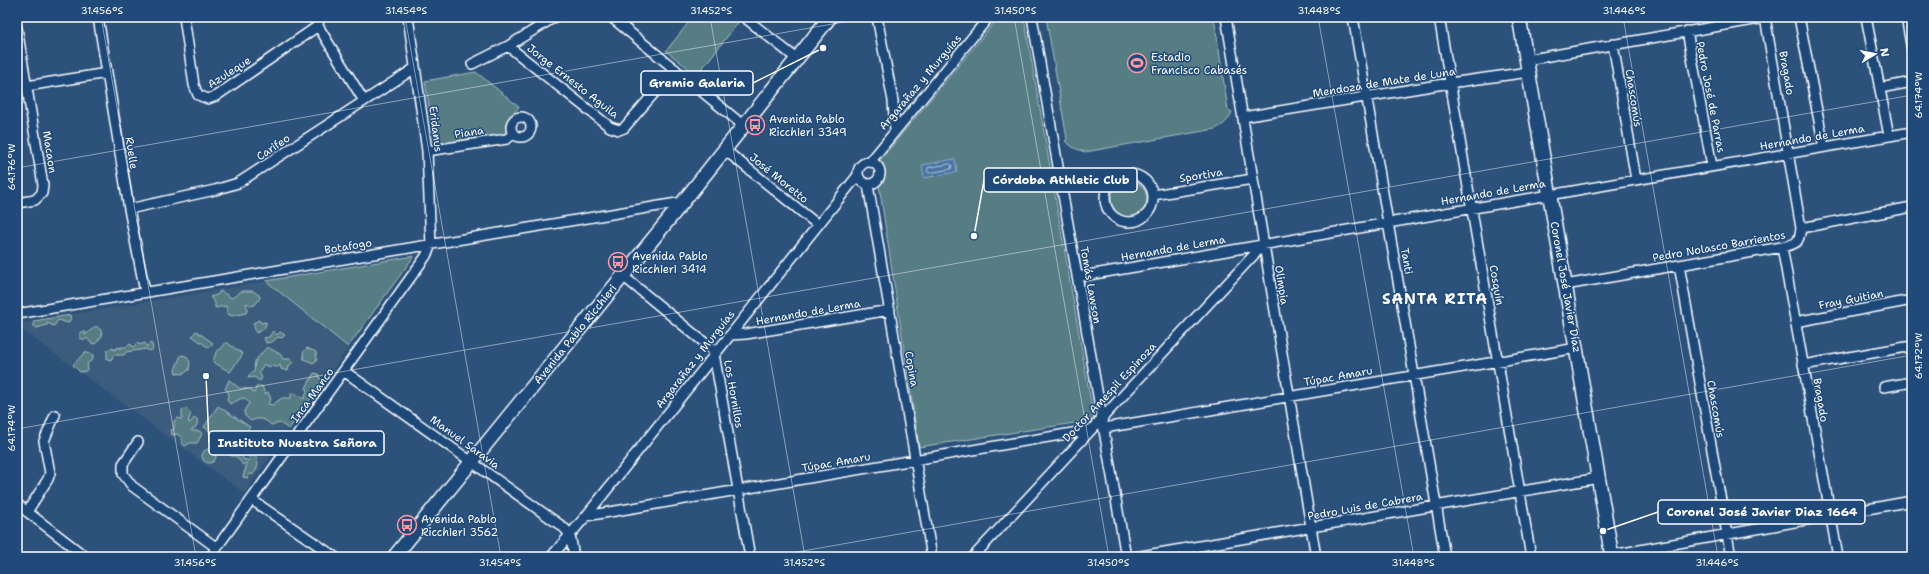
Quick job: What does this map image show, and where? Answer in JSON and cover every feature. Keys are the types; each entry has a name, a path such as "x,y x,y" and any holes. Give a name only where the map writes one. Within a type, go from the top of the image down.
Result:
{"main road":[{"name":"Avenida Pablo Ricchieri","path":"394,557 684,202 830,17"},
{"name":"Coronel José Javier Díaz","path":"1521,17 1527,66 1612,556"}],"street":[{"name":"Ruelle","path":"98,17 129,209 145,292"},
{"name":"Azuleque","path":"184,17 194,85 198,95 208,99 216,96 318,22 364,101"},
{"name":"Eridanus","path":"408,17 427,151 431,245"},
{"path":"472,64 508,46 555,17"},
{"path":"611,17 744,126"},
{"path":"744,17 797,59"},
{"path":"878,17 893,102 894,132"},
{"name":"Argarañaz y Murguías","path":"870,162 989,17"},
{"name":"Tomás Lawson","path":"1032,17 1126,557"},
{"name":"Olimpia","path":"1226,17 1288,397 1316,557"},
{"name":"Tanti","path":"1353,17 1445,557"},
{"name":"Cosquín","path":"1439,17 1531,557"},
{"name":"Mendoza de Mate de Luna","path":"1243,117 1450,83 1527,66 1613,44 1765,17"},
{"name":"Bragado","path":"1765,17 1801,228"},
{"path":"1799,17 1824,147"},
{"path":"1866,17 1889,136"},
{"path":"1906,17 1912,50"},
{"name":"Macaon","path":"17,28 43,185 42,193 35,200 17,203"},
{"name":"Pedro José de Parras","path":"1687,32 1712,166"},
{"name":"Chascomús","path":"1613,44 1636,180"},
{"name":"Jorge Ernesto Aguila","path":"508,46 610,127 618,130 624,128 675,69"},
{"name":"Carifeo","path":"129,209 215,190 238,183 415,68"},
{"path":"27,86 107,73"},
{"path":"1880,88 1912,82"},
{"path":"893,102 896,107 907,116"},
{"name":"Hernando de Lerma","path":"1077,277 1912,132"},
{"name":"Piana","path":"427,151 508,139 513,134"},
{"name":"José Moretto","path":"725,150 818,225"},
{"path":"870,162 879,168 880,174 878,181 868,185 861,182 858,175 860,166 870,162"},
{"name":"Argarañaz y Murguías","path":"551,557 586,516 858,175"},
{"path":"1123,175 1139,176 1146,181 1153,195 1150,210 1139,220 1132,222 1124,222 1112,215 1105,200 1110,185 1115,179 1123,175"},
{"name":"Sportiva","path":"1153,195 1253,179"},
{"name":"Copina","path":"868,185 932,557"},
{"name":"Botafogo","path":"17,314 684,202"},
{"path":"1801,228 1912,207"},
{"name":"Pedro Nolasco Barrientos","path":"1565,285 1795,244 1800,238 1801,228"},
{"name":"Doctor Amespil Espinoza","path":"973,557 1264,244"},
{"name":"Inca Manco","path":"210,557 426,256 431,245"},
{"name":"Bragado","path":"1782,247 1838,557"},
{"name":"Chascomús","path":"1679,265 1731,557"},
{"name":"Los Hornillos","path":"623,276 711,348 714,354 750,557"},
{"name":"Fray Guitian","path":"1795,322 1912,300"},
{"name":"Hernando de Lerma","path":"730,335 746,334 890,310"},
{"path":"1803,365 1912,346"},
{"name":"Túpac Amaru","path":"1104,428 1576,348"},
{"name":"Manuel Saravia","path":"344,371 570,534"},
{"path":"1884,387 1912,382"},
{"path":"27,512 48,479 50,473 44,441 56,415"},
{"name":"Túpac Amaru","path":"586,516 1090,430"},
{"path":"138,442 123,464 123,474 132,486 217,548"},
{"name":"Pedro Luis de Cabrera","path":"1135,557 1599,478"},
{"path":"252,500 335,557"},
{"path":"1612,556 1912,501"},
{"path":"17,504 86,557"},
{"path":"570,534 574,557"}],"shaded area":[{"path":"414,256 244,493 17,326 17,324 34,321"}],"green space":[{"path":"693,17 730,17 738,23 697,75 666,51"},
{"path":"999,17 1024,17 1094,420 919,447 876,165"},
{"name":"Estadio Francisco Cabasés","path":"1046,17 1214,17 1228,110 1232,112 1221,126 1215,129 1085,152 1074,148 1065,141 1067,139"},
{"path":"476,72 519,107 509,118 506,132 502,136 435,145 425,81"},
{"path":"1133,181 1142,186 1146,192 1146,206 1142,212 1133,217 1125,217 1116,212 1112,206 1111,195 1116,186 1122,182"},
{"path":"414,256 348,347 266,281"},
{"path":"220,291 232,298 242,291 253,291 259,295 260,298 255,305 251,306 247,303 246,305 248,308 246,313 232,316 228,314 226,306 215,308 215,303 210,297 217,295"},
{"path":"70,315 71,319 68,323 58,320 54,326 47,323 47,325 37,328 33,325 34,321"},
{"path":"259,320 261,323 266,322 266,324 264,329 256,333 253,323"},
{"path":"96,326 101,330 102,336 95,344 91,343 87,338 85,340 80,338 80,332 85,332 85,335"},
{"path":"196,331 213,343 209,348 192,336"},
{"path":"273,331 277,335 280,332 285,335 282,338 278,337 272,342 266,343 264,338 269,337"},
{"path":"226,342 243,354 230,372 213,362 216,352 222,348"},
{"path":"138,343 140,345 145,343 147,347 150,343 152,344 153,349 150,351 146,349 126,352 124,355 114,355 111,360 107,359 107,350 113,348 114,350 118,347 120,349 121,347 126,347 131,344 133,347"},
{"path":"267,347 280,354 283,359 291,359 294,361 289,366 288,371 281,369 280,365 278,367 266,366 264,364 259,372 262,378 260,381 254,377 248,378 250,374 254,372 255,361"},
{"path":"307,348 316,352 317,360 313,363 304,359 303,353"},
{"path":"85,352 93,355 93,359 87,364 88,367 86,371 80,372 73,365"},
{"path":"181,355 186,356 190,362 189,370 182,374 176,373 175,370"},
{"path":"314,373 318,374 322,383 289,429 280,423 271,425 262,419 251,421 245,416 244,411 249,403 246,399 242,398 230,404 227,400 229,393 225,389 229,380 239,388 251,389 254,393 257,386 262,386 265,394 268,392 271,399 268,404 272,405 282,398 291,398 291,394 295,393 304,399 307,392 306,388"},
{"path":"218,406 250,427 238,445 243,459 249,461 249,456 253,453 258,461 256,470 252,475 250,473 248,478 243,477 247,463 243,465 236,456 231,456 227,448 230,444 204,427"},
{"path":"186,408 191,413 188,422 190,423 196,418 198,421 196,427 192,429 192,431 200,431 202,434 197,443 190,443 185,446 182,443 182,437 177,434 172,435 171,430 174,429 174,421 177,418 182,419 182,411"},
{"path":"209,449 214,451 216,456 214,461 209,463 204,461 202,456 204,451"}],"water":[{"path":"955,159 957,172 924,178 922,165"}],"place":[{"name":"Gremio Galeria","path":"823,48"},
{"name":"Estadio Francisco Cabasés","path":"1137,63"},
{"name":"Avenida Pablo Ricchieri 3349","path":"755,125"},
{"name":"Córdoba Athletic Club","path":"974,236"},
{"name":"Avenida Pablo Ricchieri 3414","path":"618,262"},
{"name":"Instituto Nuestra Señora","path":"206,376"},
{"name":"Avenida Pablo Ricchieri 3562","path":"407,525"},
{"name":"Coronel José Javier Diaz 1664","path":"1603,531"}],"district":[{"name":"SANTA RITA","path":"1435,299"}]}
